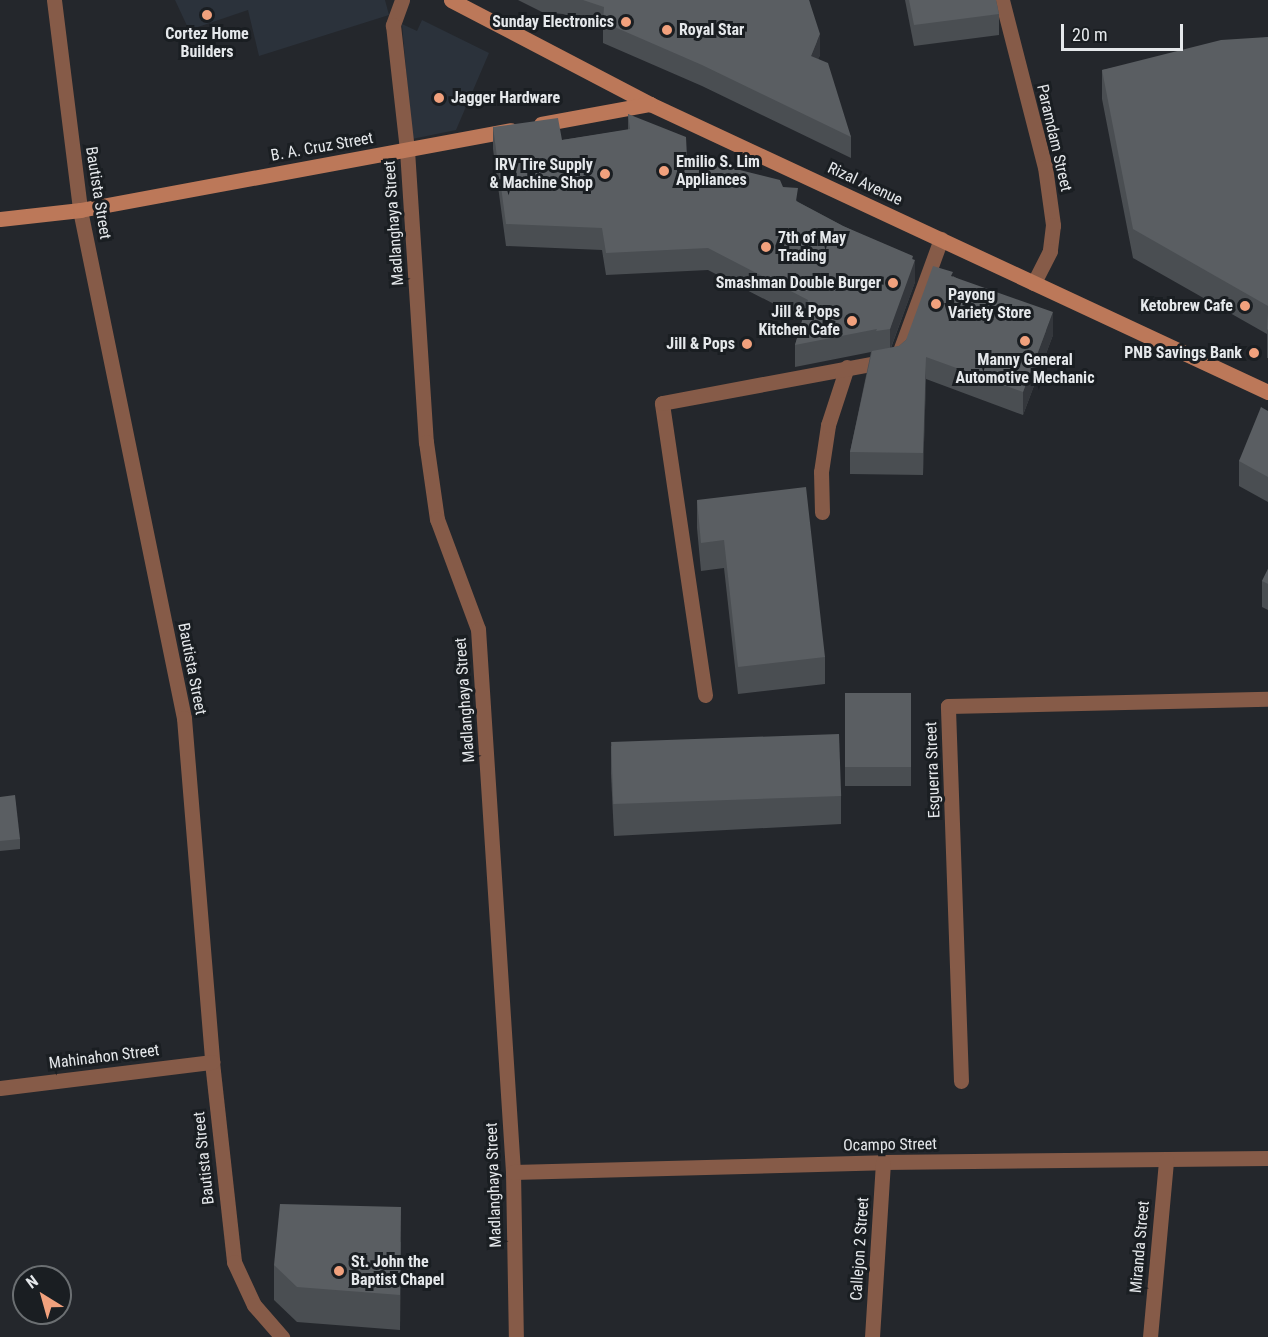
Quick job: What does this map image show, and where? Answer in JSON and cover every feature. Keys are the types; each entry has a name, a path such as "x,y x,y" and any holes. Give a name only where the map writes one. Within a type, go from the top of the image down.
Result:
{"main road":[{"name":"Rizal Avenue","path":"451,0 650,104 1268,393"},
{"name":"B. A. Cruz Street","path":"0,219 80,210 650,104"}],"street":[{"name":"Bautista Street","path":"54,0 80,210 184,718 212,1062 234,1263 254,1305 282,1337"},
{"name":"Madlanghaya Street","path":"402,0 393,25 407,150 426,442 438,519 478,629 513,1172 516,1337"},
{"name":"Paramdam Street","path":"1002,0 1045,167 1053,225 1050,251 1034,283"},
{"path":"705,695 662,403 897,359 941,239"},
{"path":"822,512 821,472 828,424 848,367"},
{"name":"Esguerra Street","path":"961,1081 948,706 1268,699"},
{"name":"Mahinahon Street","path":"0,1088 212,1062"},
{"name":"Ocampo Street","path":"513,1172 883,1162 1268,1158"},
{"name":"Miranda Street","path":"1150,1337 1166,1160"},
{"name":"Callejon 2 Street","path":"872,1337 883,1162"}],"shaded area":[{"path":"175,0 385,0 389,15 259,56 248,10 189,30"},
{"name":"Jagger Hardware","path":"422,20 489,53 456,130 412,139 402,24 417,31"}],"building":[{"path":"583,0 809,0 820,34 811,56 828,63 851,137 702,65 603,22 604,7"},
{"path":"909,0 996,0 999,14 914,25"},
{"path":"1268,37 1268,306 1133,229 1102,70 1221,40"},
{"path":"628,114 686,137 687,157 780,180 783,187 798,188 796,201 843,226 913,256 912,259 915,260 890,329 876,331 877,329 795,345 808,300 708,248 606,253 602,228 506,224 493,127 558,118 562,140 630,129"},
{"path":"933,266 953,272 951,276 1053,312 1023,392 926,357 923,453 850,452 872,351 899,346 906,340"},
{"path":"1261,407 1268,411 1268,477 1239,461"},
{"path":"806,487 825,657 738,667 724,540 701,543 697,500"},
{"path":"1268,569 1268,584 1262,581"},
{"path":"845,693 911,693 911,767 845,767"},
{"path":"839,734 841,796 613,804 611,742"},
{"path":"15,795 20,839 0,841 0,797"},
{"path":"280,1204 401,1207 400,1295 297,1287 274,1265"}],"place":[{"name":"Cortez Home Builders","path":"207,15"},
{"name":"Sunday Electronics","path":"626,22"},
{"name":"Royal Star","path":"667,30"},
{"name":"Jagger Hardware","path":"439,98"},
{"name":"Emilio S. Lim Appliances","path":"664,171"},
{"name":"IRV Tire Supply & Machine Shop","path":"605,174"},
{"name":"7th of May Trading","path":"766,247"},
{"name":"Smashman Double Burger","path":"893,283"},
{"name":"Payong Variety Store","path":"936,304"},
{"name":"Ketobrew Cafe","path":"1245,306"},
{"name":"Jill & Pops Kitchen Cafe","path":"852,321"},
{"name":"Manny General Automotive Mechanic","path":"1025,341"},
{"name":"Jill & Pops","path":"747,344"},
{"name":"PNB Savings Bank","path":"1254,353"},
{"name":"St. John the Baptist Chapel","path":"339,1271"}]}
